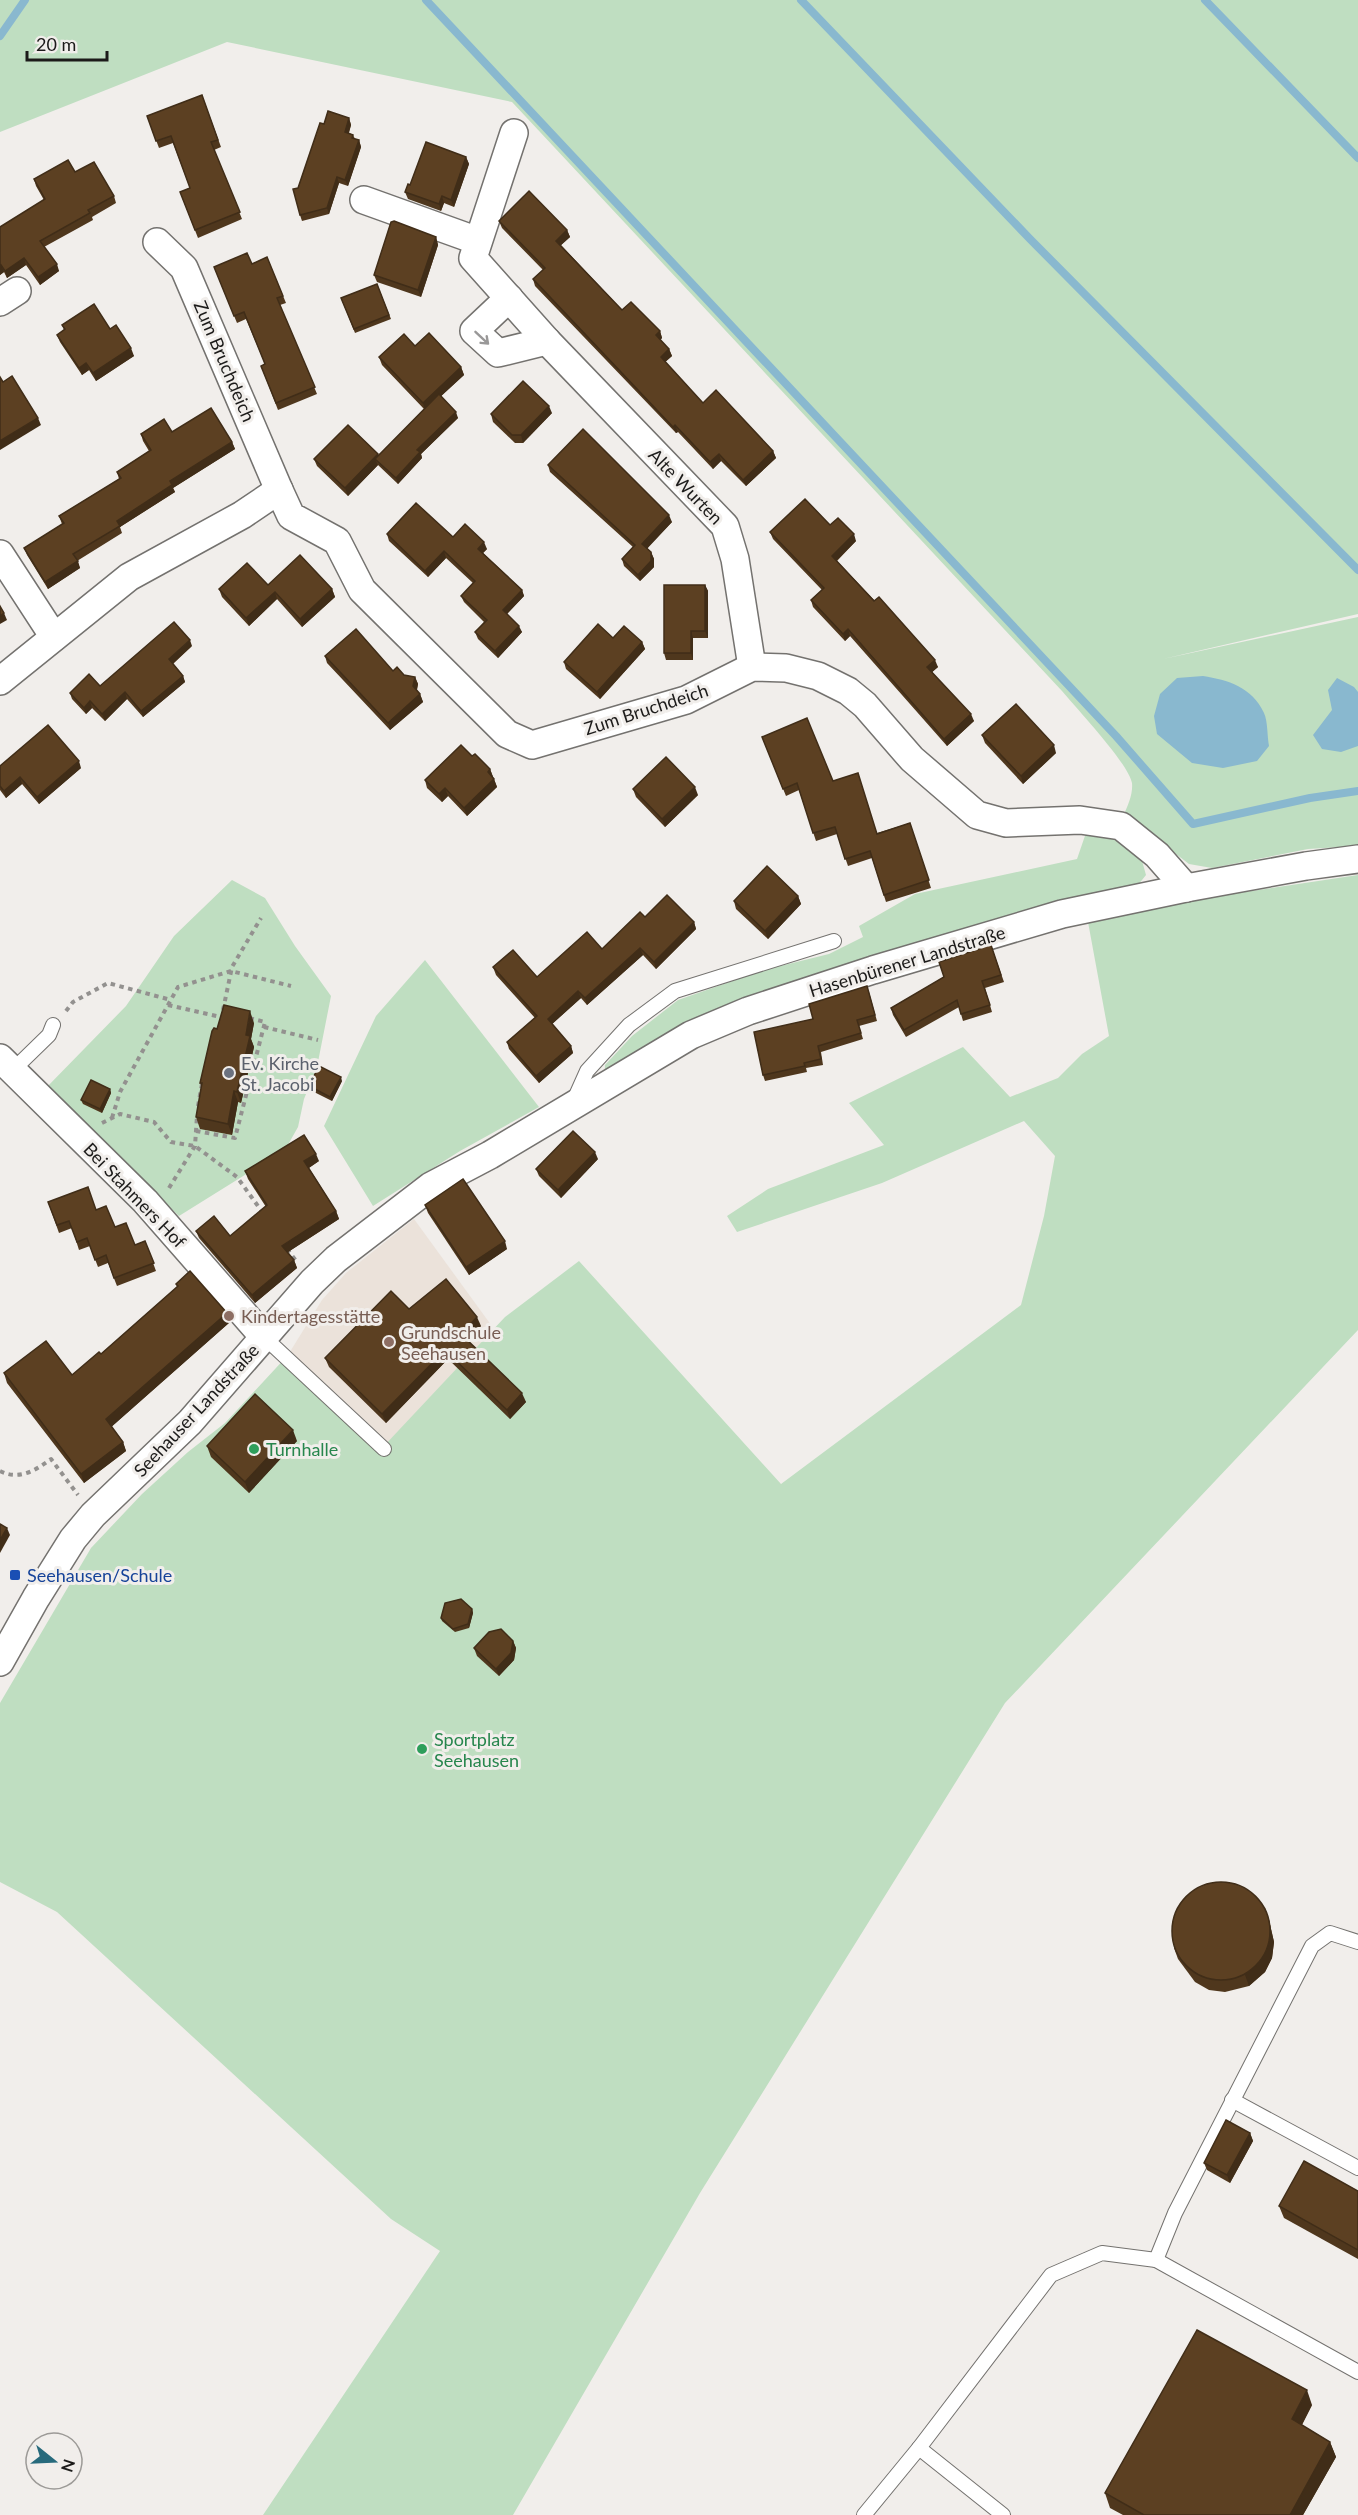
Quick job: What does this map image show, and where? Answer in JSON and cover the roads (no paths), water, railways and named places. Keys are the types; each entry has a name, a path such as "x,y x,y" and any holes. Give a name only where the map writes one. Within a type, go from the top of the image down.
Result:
{"street":[{"name":"Alte Wurten","path":"514,133 473,258 547,341 725,526 735,559 752,667"},
{"path":"364,200 478,241"},
{"name":"Zum Bruchdeich","path":"157,242 184,268 291,516 337,541 362,590 507,734 532,745 686,700 752,667 786,668 818,676 848,690 865,705 912,759 977,815 1006,823 1080,820 1121,826 1157,855 1186,888"},
{"path":"509,298 474,331 498,353 547,341"},
{"path":"0,681 129,577 242,515 279,490"},
{"path":"0,554 54,637"},
{"name":"Hasenbürener Landstraße","path":"490,1155 691,1035 748,1011 873,970 1062,914 1186,888 1358,859"},
{"name":"Bei Stahmers Hof","path":"6,1064 153,1210 264,1337"},
{"name":"Seehauser Landstraße","path":"0,1662 73,1539 93,1515 190,1422 312,1282 336,1259 431,1186 490,1155"}],"lane":[{"path":"570,1108 587,1071 629,1025 675,991 834,941"},
{"path":"6,1064 49,1035 53,1025"},
{"path":"264,1337 384,1449"},
{"path":"1156,2260 1175,2213 1312,1946 1330,1934 1358,1942"},
{"path":"1232,2100 1358,2168"},
{"path":"864,2515 919,2448 1051,2275 1102,2253 1156,2260 1358,2372"},
{"path":"919,2448 1003,2515"}],"water":[{"path":"1203,676 1238,686 1259,704 1267,725 1269,746 1257,761 1223,768 1192,763 1157,734 1154,716 1160,694 1177,678"},
{"path":"1337,678 1354,687 1358,692 1358,746 1341,752 1322,749 1313,735 1332,710 1328,690"}],"waterway":[{"path":"0,36 25,0"},
{"path":"426,0 1116,736 1193,824 1310,798 1358,791"},
{"path":"801,0 1030,239 1358,570"},
{"path":"1205,0 1358,158"}],"place":[{"name":"Ev. Kirche St. Jacobi","path":"229,1073"},
{"name":"Kindertagesstätte","path":"229,1316"},
{"name":"Grundschule Seehausen","path":"389,1342"},
{"name":"Turnhalle","path":"254,1449"},
{"name":"Seehausen/Schule","path":"15,1575"},
{"name":"Sportplatz Seehausen","path":"422,1749"}]}
